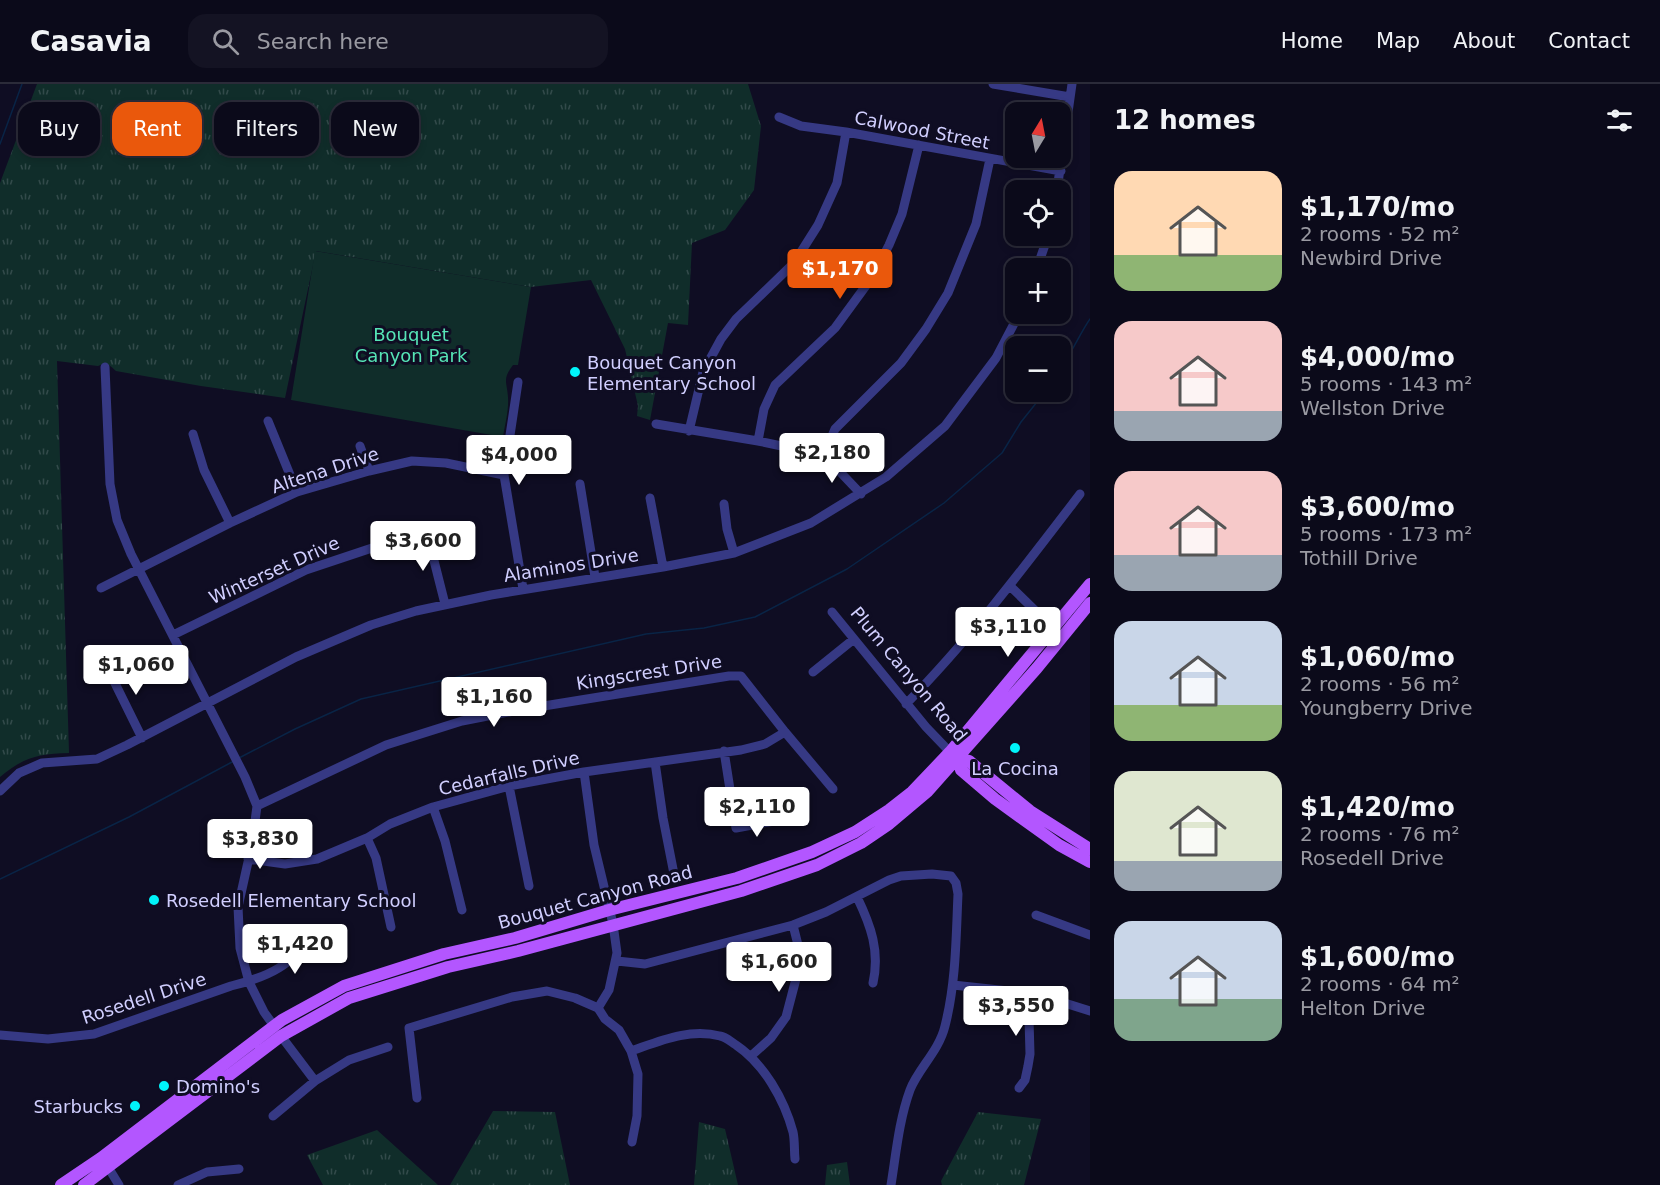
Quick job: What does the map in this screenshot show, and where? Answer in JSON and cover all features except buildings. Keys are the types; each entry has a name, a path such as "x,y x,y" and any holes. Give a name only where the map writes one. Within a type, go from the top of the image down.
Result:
{"main road":[{"name":"Bouquet Canyon Road","path":"84,1185 104,1162 181,1095 277,1031 349,998 448,967 518,951 741,891 817,864 861,843 920,800 1035,650 1090,585"},
{"name":"Bouquet Canyon Road","path":"61,1185 136,1146 312,1002 353,982 444,954 515,938 609,910 737,879 812,852 855,832 889,810 954,755 1036,668 1090,603"},
{"path":"1035,650 1036,668"},
{"name":"Plum Canyon Road","path":"954,755 969,761 1030,811 1090,849"},
{"name":"Plum Canyon Road","path":"954,755 961,770 995,799 1041,833 1090,862"},
{"path":"136,1146 144,1132 190,1097 181,1095"}],"street":[{"path":"993,84 1070,97"},
{"path":"1059,180 1072,84"},
{"name":"Calwood Street","path":"779,117 801,126 1060,171"},
{"path":"689,431 703,372 721,339 736,319 794,263 818,225 837,183 846,132"},
{"path":"758,441 764,410 775,385 835,328 873,276 902,214 919,145"},
{"path":"824,455 835,429 901,363 926,329 948,293 976,224 990,159"},
{"name":"Alaminos Drive","path":"0,790 19,773 42,763 97,759 142,738 296,657 371,625 445,604 734,553 811,523 886,477 945,426 996,358 1014,324"},
{"path":"105,367 110,484 117,520 139,570 257,806 238,907 240,948 249,982 264,1012 315,1081"},
{"path":"518,382 504,476 523,589"},
{"path":"268,421 297,492"},
{"path":"656,424 824,455 861,494"},
{"path":"193,434 204,470 230,523"},
{"path":"360,446 369,471"},
{"name":"Altena Drive","path":"101,588 297,492 369,471 412,461 446,463 504,476"},
{"path":"579,484 595,577"},
{"path":"906,704 1010,586 1080,494"},
{"path":"650,498 663,567"},
{"path":"724,504 726,529 734,553"},
{"name":"Winterset Drive","path":"173,635 306,570 414,534 427,533 445,604"},
{"path":"1010,586 1053,628"},
{"name":"Plum Canyon Road","path":"832,612 906,704 954,755"},
{"path":"813,672 855,639"},
{"path":"106,665 142,738"},
{"name":"Kingscrest Drive","path":"257,806 386,745 462,721 729,676 741,676 785,732"},
{"path":"785,732 833,789"},
{"name":"Cedarfalls Drive","path":"248,859 285,864 317,859 367,838 390,824 433,807 509,786 584,772 741,750 765,744 785,732"},
{"path":"724,751 736,828 774,821"},
{"path":"655,762 674,874"},
{"path":"584,772 594,845 616,939 617,961 609,990 598,1008"},
{"path":"509,786 529,886"},
{"path":"433,807 445,841 462,910"},
{"path":"367,838 376,858 391,927"},
{"path":"617,961 645,964 793,924 825,912 901,876 932,874 951,876 956,883 958,894 953,985 945,1028 930,1059 911,1088 905,1107 891,1185"},
{"path":"857,897 870,925 875,945 873,983"},
{"path":"1035,915 1090,935"},
{"path":"751,1056 771,1038 786,1017 798,975 800,952 793,924"},
{"name":"Rosedell Drive","path":"0,1035 48,1039 94,1034 231,986 249,982 285,965 316,934"},
{"path":"953,985 1036,994 1090,1011"},
{"path":"417,1098 409,1028 512,997 547,992 575,998 598,1008 618,1030 631,1052 638,1074 639,1097 632,1142"},
{"path":"1019,1088 1028,1066 1029,1019 1036,994"},
{"path":"631,1052 673,1037 699,1033 723,1036 751,1056 770,1080 787,1113 793,1135 795,1159"},
{"path":"273,1116 315,1081 349,1060 388,1047"},
{"path":"104,1162 119,1185"},
{"path":"178,1185 207,1172 239,1169"}],"green space":[{"path":"37,84 748,84 761,126 754,190 725,230 692,243 688,325 668,323 650,420 637,416 638,406 625,349 591,280 531,287 316,251 285,398 116,371 106,364 98,366 57,361 69,753 32,758 0,777 0,183 18,135 18,156 100,156 100,102 30,102"},
{"name":"Bouquet Canyon Park","path":"315,251 531,287 518,365 513,365 506,377 508,407 503,437 291,400"},
{"path":"493,1111 555,1112 570,1185 450,1185"},
{"path":"978,1112 1041,1119 1024,1185 942,1185 941,1181"},
{"path":"699,1122 725,1129 738,1185 694,1185"},
{"path":"377,1130 438,1185 323,1185 307,1155"},
{"path":"847,1162 850,1185 825,1185 827,1165"}],"waterway":[{"path":"0,144 22,84"},
{"path":"1071,352 1090,319"},
{"path":"239,758 361,699 646,634 704,628 755,617 847,569 944,503 1002,453 1021,422 1037,402"},
{"path":"0,879 129,817 232,762"}],"place":[{"name":"Bouquet Canyon Elementary School","path":"575,372"},
{"name":"La Cocina","path":"1015,748"},
{"name":"Rosedell Elementary School","path":"154,900"},
{"name":"Domino's","path":"164,1086"},
{"name":"Starbucks","path":"135,1106"}]}
